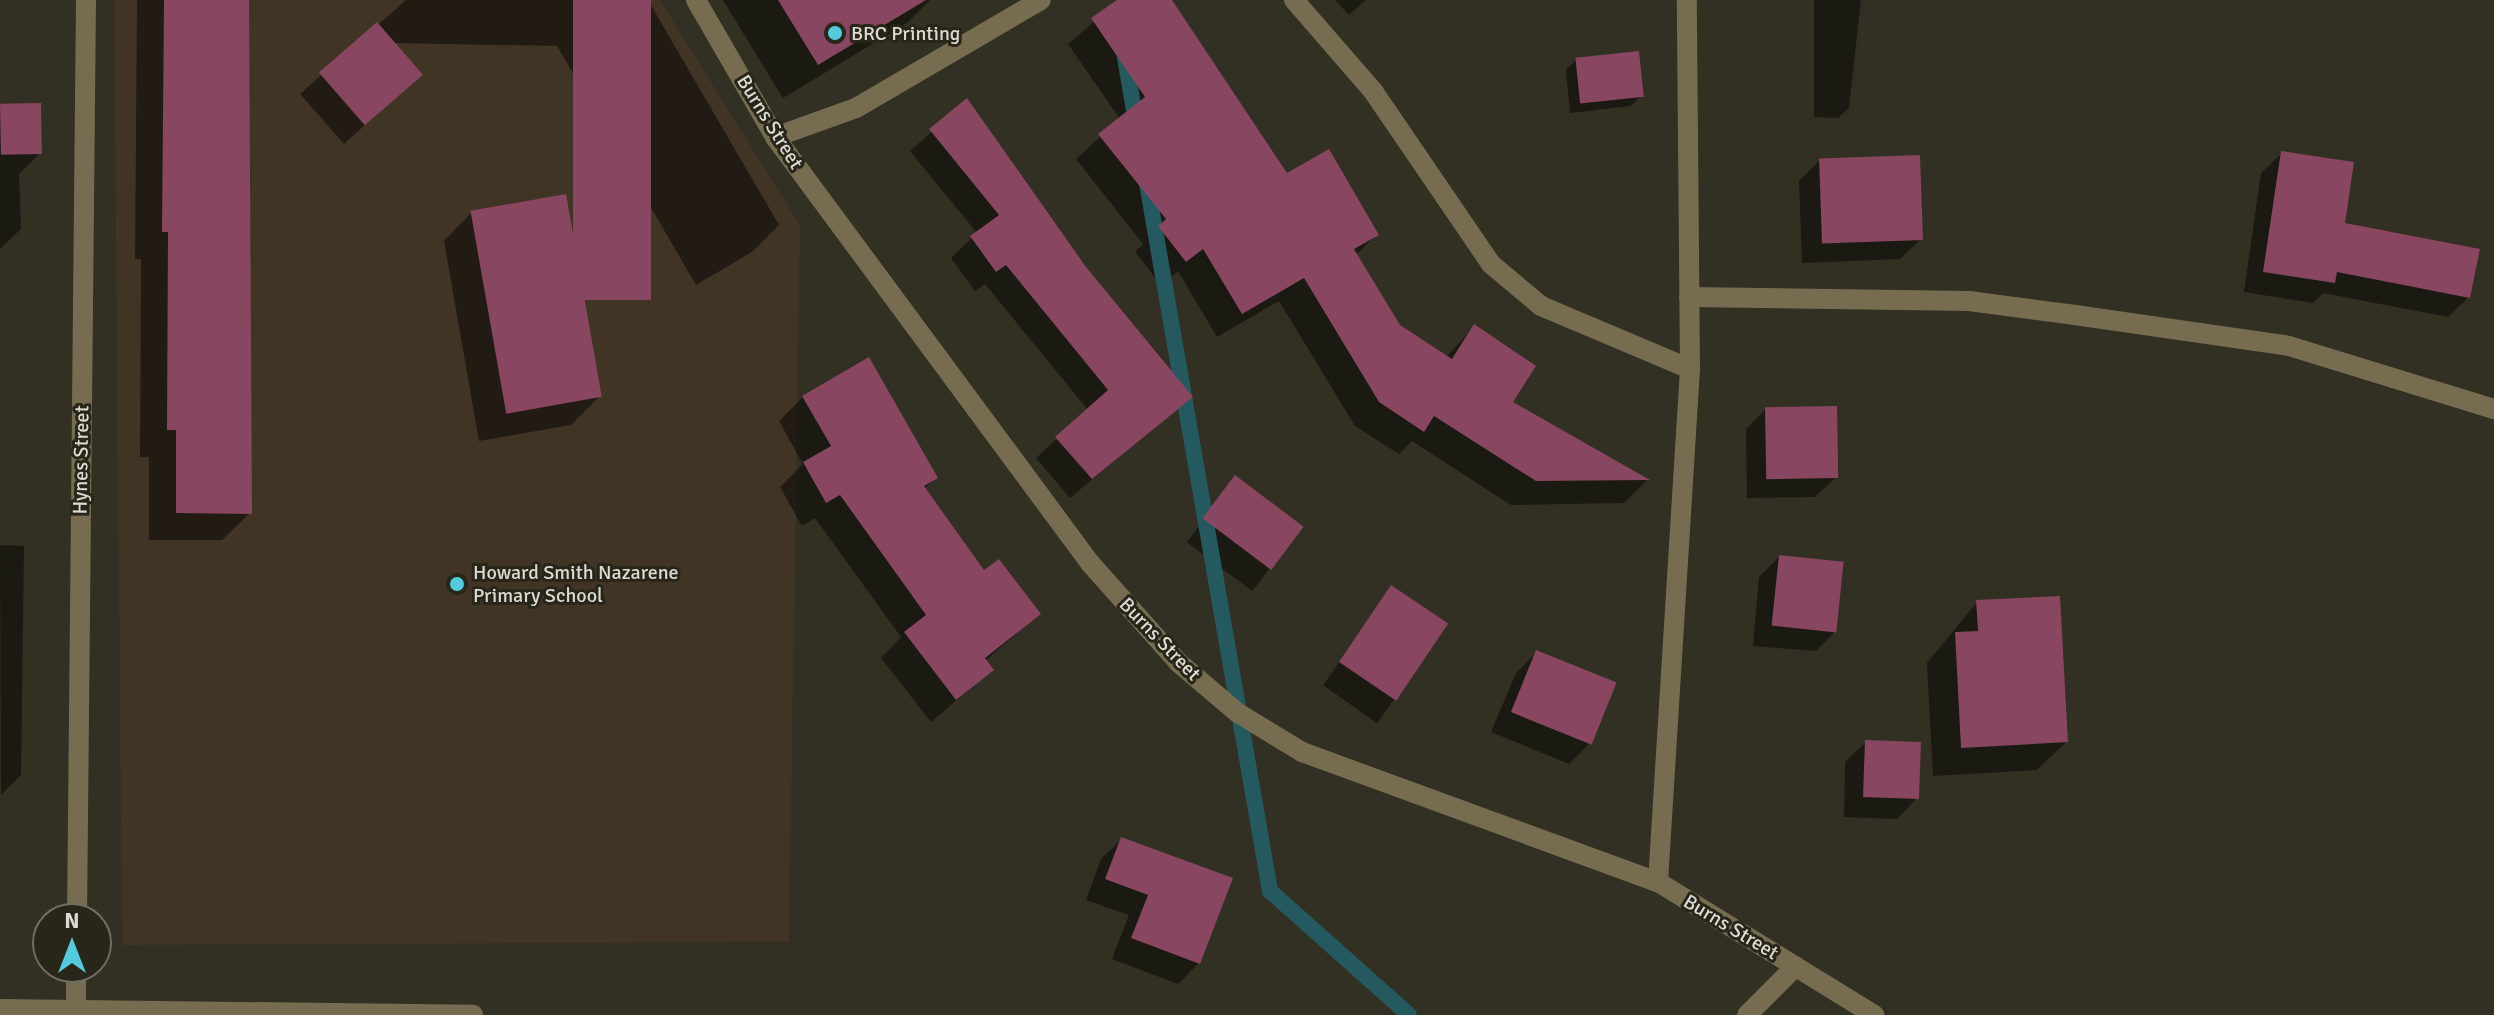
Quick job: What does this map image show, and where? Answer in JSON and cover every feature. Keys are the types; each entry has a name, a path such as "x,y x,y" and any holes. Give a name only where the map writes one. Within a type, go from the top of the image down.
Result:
{"street":[{"name":"Hynes Street","path":"77,903 86,0"},
{"name":"Burns Street","path":"696,0 775,137 1090,563 1179,663 1238,713 1302,752 1431,805 1658,882 1796,966 1853,1008 1874,1015"},
{"path":"775,137 856,108 1041,0"},
{"path":"1294,0 1373,91 1491,264 1541,306 1690,369"},
{"path":"1658,882 1690,369 1687,0"},
{"path":"1689,297 1969,301 2075,315 2289,346 2494,409"},
{"path":"1747,1015 1796,966"},
{"path":"76,983 76,1013"},
{"path":"0,1009 76,1013 473,1015"}],"shaded area":[{"name":"Howard Smith Nazarene Primary School","path":"114,0 660,0 800,225 789,942 122,945"}],"building":[{"path":"164,0 249,0 252,514 176,513 176,430 167,430 168,232 162,232"},
{"path":"573,0 651,0 651,300 573,300"},
{"name":"BRC Printing","path":"778,0 926,0 818,65"},
{"path":"1117,0 1172,0 1287,173 1329,149 1379,235 1354,249 1400,325 1452,359 1474,324 1536,366 1513,402 1650,480 1536,481 1434,416 1424,432 1379,402 1304,278 1242,314 1203,249 1186,262 1158,226 1166,219 1098,134 1145,97 1091,18"},
{"path":"377,22 423,75 365,125 319,73"},
{"path":"1639,51 1644,97 1580,103 1575,58"},
{"path":"967,98 1086,267 1193,397 1092,479 1055,437 1108,390 1006,265 996,272 970,236 999,215 929,129"},
{"path":"41,103 42,154 1,155 0,104"},
{"path":"2281,151 2354,162 2345,223 2480,249 2470,298 2337,272 2335,283 2263,272"},
{"path":"1920,155 1923,240 1822,243 1819,159"},
{"path":"566,194 602,397 506,414 470,211"},
{"path":"869,357 938,478 924,486 984,570 999,559 1041,614 985,658 994,670 956,700 904,632 926,615 840,495 826,503 803,462 831,446 802,396"},
{"path":"1837,406 1838,478 1766,479 1765,407"},
{"path":"1235,475 1304,527 1271,570 1203,518"},
{"path":"1779,555 1844,562 1836,632 1772,626"},
{"path":"1391,585 1448,624 1396,701 1339,662"},
{"path":"2060,596 2068,742 1961,748 1955,632 1978,631 1976,600"},
{"path":"1536,650 1617,683 1592,745 1511,712"},
{"path":"1865,740 1921,742 1919,799 1863,797"},
{"path":"1121,837 1233,878 1200,964 1131,938 1148,895 1105,879"}],"waterway":[{"path":"1124,52 1137,128"},
{"path":"1146,178 1270,891 1409,1015"}],"place":[{"name":"BRC Printing","path":"835,33"},
{"name":"Howard Smith Nazarene Primary School","path":"457,584"}]}
